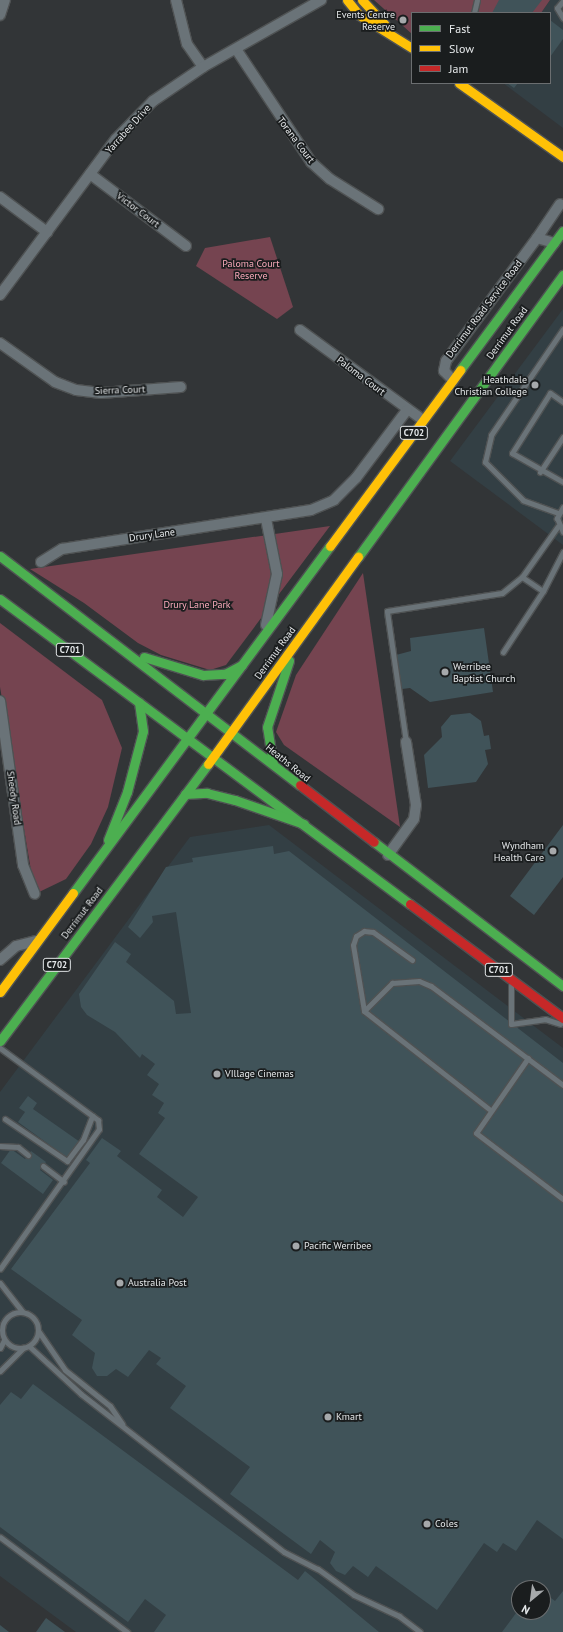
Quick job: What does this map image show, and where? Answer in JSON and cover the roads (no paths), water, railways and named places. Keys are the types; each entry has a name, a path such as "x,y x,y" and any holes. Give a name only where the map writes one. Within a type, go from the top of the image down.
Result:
{"main road":[{"path":"347,0 360,15 411,47"},
{"path":"362,0 397,37"},
{"path":"460,84 514,124 563,157"},
{"path":"514,124 563,167"},
{"name":"Derrimut Road","path":"0,992 423,420 461,382 563,231"},
{"name":"Derrimut Road","path":"0,1041 214,756 294,645 438,432 495,369 563,275"},
{"path":"461,382 495,369"},
{"path":"423,420 438,432"},
{"name":"Heaths Road","path":"0,556 207,712 273,764 386,859 563,986"},
{"name":"C701","path":"0,599 214,756 563,1018"},
{"path":"273,764 267,727 294,645"},
{"path":"124,649 194,674 216,676 242,665"},
{"path":"103,852 127,792 143,731 144,718 139,702"},
{"path":"185,794 207,793 228,798 304,824"},
{"path":"387,875 408,902"}],"street":[{"path":"0,15 5,0"},
{"path":"176,0 187,44 203,67"},
{"name":"Yarrabee Drive","path":"0,295 90,174 136,116 203,67 320,0"},
{"name":"Torana Court","path":"236,49 311,162 330,179 378,209"},
{"name":"Victor Court","path":"90,174 186,246"},
{"path":"0,197 47,232"},
{"name":"Derrimut Road Service Road","path":"461,382 444,371 446,361 537,238 560,204"},
{"path":"537,238 554,243"},
{"name":"Paloma Court","path":"300,330 407,410 423,420"},
{"name":"Sierra Court","path":"0,343 55,382 76,390 101,393 181,387"},
{"name":"Drury Lane","path":"41,562 62,549 266,519 311,510 334,500 356,478 407,410"},
{"path":"264,635 277,574 266,519"},
{"name":"Sheedy Road","path":"0,701 23,865 34,894"},
{"path":"386,859 414,819 416,805 406,742"},
{"path":"0,960 16,946 38,941"}],"lane":[{"path":"474,12 477,0"},
{"path":"563,0 557,8 563,18"},
{"path":"558,513 523,500 485,462 491,435 563,329"},
{"path":"563,402 550,393 512,453 540,472 563,482"},
{"path":"540,472 563,437"},
{"path":"406,742 387,611 502,593 522,577 552,536 558,526 558,513 563,507"},
{"path":"558,526 563,532"},
{"path":"503,652 543,591 563,552"},
{"path":"522,577 543,591"},
{"path":"412,960 373,932 364,931 356,936 352,945 364,1011 489,1109"},
{"path":"507,976 513,990 512,1024 546,1019 563,1024"},
{"path":"364,1011 392,982 419,981 431,986 563,1085"},
{"path":"0,1048 98,1120 96,1136 0,1270"},
{"path":"528,1058 477,1126 478,1137 563,1199"},
{"path":"5,1119 67,1161 83,1140 92,1116"},
{"path":"0,1146 18,1147 28,1155"},
{"path":"43,1166 64,1182"},
{"path":"0,1284 22,1311 32,1316 39,1332 65,1370 110,1406 124,1428"},
{"path":"0,1348 4,1340 1,1325 7,1316 22,1311"},
{"path":"0,1371 23,1348 29,1346 39,1332"},
{"path":"4,1340 13,1346 23,1348"},
{"path":"29,1346 124,1428 284,1552 318,1569 354,1594 399,1616 420,1632"},
{"path":"0,1537 127,1632"}],"place":[{"name":"Events Centre Reserve","path":"403,20"},
{"name":"Heathdale Christian College","path":"535,385"},
{"name":"Werribee Baptist Church","path":"445,672"},
{"name":"Wyndham Health Care","path":"553,851"},
{"name":"VIllage Cinemas","path":"217,1074"},
{"name":"Pacific Werribee","path":"296,1246"},
{"name":"Australia Post","path":"120,1283"},
{"name":"Kmart","path":"328,1417"},
{"name":"Coles","path":"427,1524"}],"park label":[{"name":"Paloma Court Reserve","path":"251,268"},
{"name":"Drury Lane Park","path":"197,605"}]}
